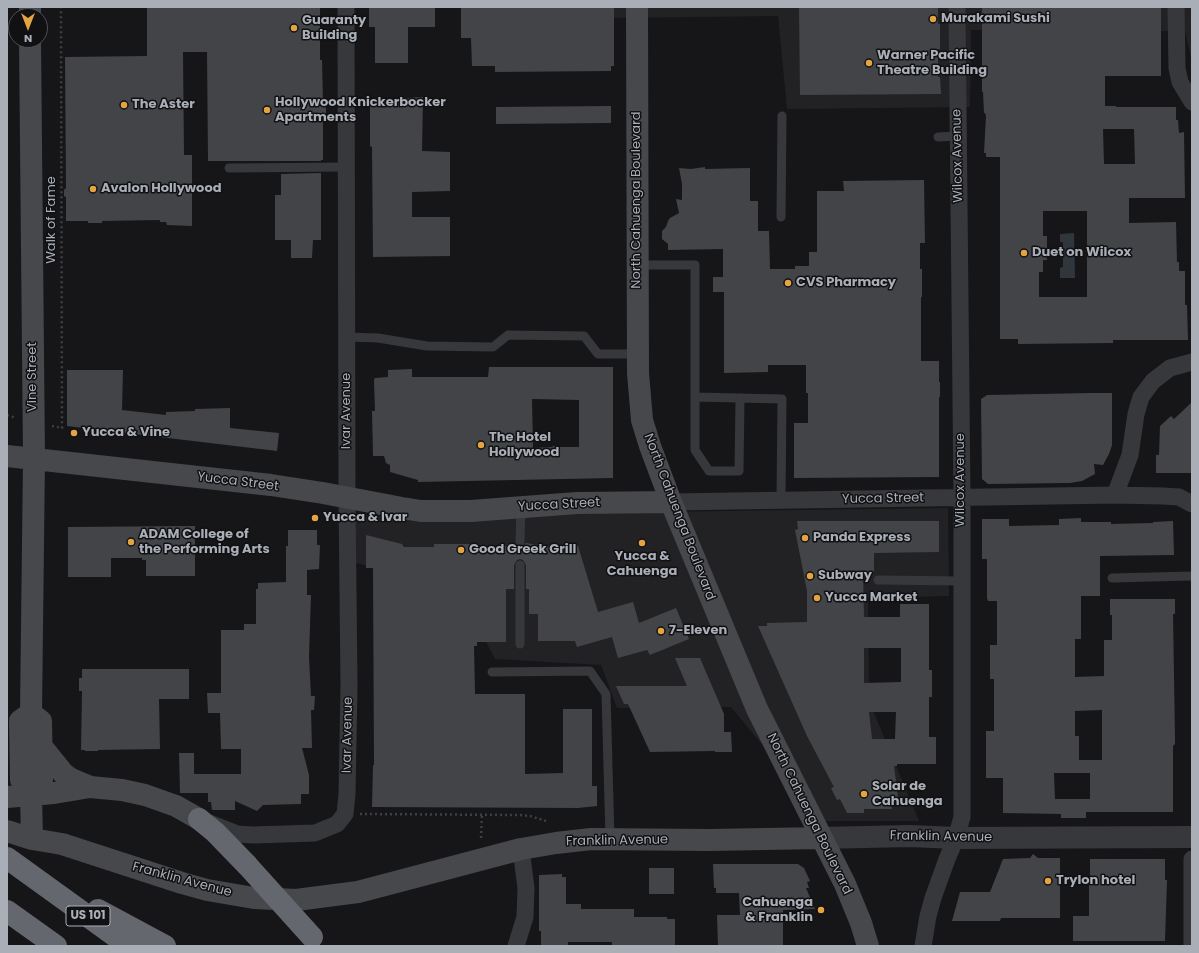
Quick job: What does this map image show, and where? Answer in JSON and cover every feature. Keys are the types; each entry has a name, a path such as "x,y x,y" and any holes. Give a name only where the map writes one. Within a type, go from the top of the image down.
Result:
{"highway":[{"path":"199,819 230,847 316,942"},
{"name":"US 101","path":"7,858 129,946"},
{"path":"46,886 96,909 165,946"},
{"path":"7,911 56,946"}],"main road":[{"name":"North Cahuenga Boulevard","path":"636,7 638,373 642,420 670,502 757,709 854,903 868,946"},
{"name":"Vine Street","path":"30,48 34,458 31,713"},
{"name":"Yucca Street","path":"7,456 271,485 421,510 471,510 577,503 670,502"},
{"path":"31,795 42,780 41,721 31,713 20,721 21,780 31,795 32,839"},
{"path":"42,747 63,773 71,779 90,787"},
{"path":"7,797 54,793 90,787 122,790 145,795 176,806 199,819"},
{"name":"Franklin Avenue","path":"7,831 32,839 62,844 207,890 254,898 296,900 358,892 522,849 556,842 591,839 709,840 821,838"},
{"name":"Franklin Avenue","path":"7,844 32,839"}],"street":[{"name":"Ivar Avenue","path":"345,814 347,794 349,686 346,7"},
{"name":"Wilcox Avenue","path":"923,946 928,916 933,898 956,838 962,817 962,498 957,7"},
{"path":"1176,7 1177,68 1180,82 1192,102"},
{"path":"1115,495 1130,455 1136,414 1141,398 1153,381 1170,368 1192,362"},
{"name":"Yucca Street","path":"670,502 1115,495 1163,496 1179,498 1192,504"},
{"path":"199,819 237,834 315,833 337,824 345,814"},
{"name":"Franklin Avenue","path":"821,838 910,836 956,838 1192,837"},
{"path":"516,946 525,917 526,888 522,849"},
{"path":"1192,859 1192,946"}],"lane":[{"path":"781,217 782,116"},
{"path":"938,137 958,136"},
{"path":"229,168 347,167"},
{"path":"638,266 695,265 696,450 709,471 739,471 740,398"},
{"path":"347,337 378,338 427,346 493,347 508,336 584,336 598,354 638,354"},
{"path":"696,398 782,399 781,500"},
{"path":"520,542 521,507"},
{"path":"520,565 520,644"},
{"path":"1112,578 1192,576"},
{"path":"878,580 962,581"},
{"path":"492,672 590,670 606,694 610,840"}],"path":[{"name":"Walk of Fame","path":"57,428 62,428 61,7"},
{"path":"345,814 530,816 546,821"},
{"path":"481,838 482,815"}],"shaded area":[{"path":"523,7 1192,7 1192,62 1185,31 971,30 970,107 787,109 778,16 523,19"},
{"path":"1074,233 1075,278 1060,278 1060,268 1063,267 1063,242 1060,242 1060,234"},
{"path":"948,508 949,596 868,598 869,701 919,821 825,821 731,707 617,708 601,665 495,659 457,586 356,563 355,516"}],"building":[{"path":"147,7 320,7 320,60 322,60 323,102 326,103 326,117 323,118 323,160 208,161 207,52 183,52 184,155 192,155 192,226 167,225 166,222 160,222 160,220 102,221 102,223 88,223 88,221 66,221 66,197 64,196 64,190 66,188 65,57 147,56"},
{"path":"369,7 435,7 435,27 408,27 408,63 375,63 375,27 369,27"},
{"path":"461,7 614,7 614,66 611,66 611,71 495,72 495,66 472,66 471,38 461,38"},
{"name":"Warner Pacific Theatre Building","path":"799,7 938,7 940,49 938,49 938,77 940,77 941,94 800,95"},
{"path":"982,7 1161,7 1161,76 1105,76 1105,106 1176,107 1176,120 1178,120 1179,133 1184,132 1185,198 1129,198 1129,223 1176,222 1177,262 1179,262 1179,271 1185,271 1185,305 1187,305 1188,340 1113,340 1113,343 1018,344 1018,339 1000,339 1000,157 986,157 986,153 984,153 986,116 984,113 982,92","holes":["1103,129 1134,129 1135,164 1104,164","1043,211 1087,211 1087,297 1039,297 1039,272 1043,272 1043,260 1047,260 1047,236 1043,236"]},
{"path":"423,97 422,151 450,152 450,191 412,192 412,217 450,217 450,256 373,257 370,101 406,100 406,98"},
{"path":"611,106 611,123 496,124 496,107"},
{"path":"705,167 705,169 750,168 750,201 758,201 758,231 769,231 770,269 795,269 795,266 809,266 809,252 817,252 817,191 844,191 843,181 924,180 925,243 920,243 920,269 922,269 921,361 939,361 939,477 794,478 794,423 808,423 806,365 768,365 768,372 724,373 724,292 713,292 713,277 723,277 723,249 668,250 668,244 662,239 662,231 666,227 668,221 670,218 679,213 676,199 682,200 682,184 679,168 691,169"},
{"path":"321,173 321,240 313,240 312,258 291,258 291,240 275,240 275,195 281,195 281,174"},
{"path":"489,367 613,367 613,478 418,482 418,480 390,472 390,465 386,463 384,456 373,456 372,411 375,411 375,378 388,377 388,370 412,369 412,377 488,377","holes":["532,399 579,400 579,447 553,446 533,448"]},
{"path":"67,370 123,370 122,410 166,415 166,412 230,408 230,428 279,433 277,451 67,426"},
{"path":"1112,393 1112,445 1103,465 1094,464 1095,474 1082,481 1070,483 988,484 982,479 981,399 987,395"},
{"path":"1192,402 1192,473 1156,473 1156,455 1159,455 1160,426 1171,416 1174,419"},
{"path":"1081,518 1081,522 1111,522 1111,524 1173,521 1174,555 1100,556 1100,596 1081,596 1081,639 1075,639 1075,677 1104,676 1104,640 1112,640 1112,615 1110,615 1110,599 1175,599 1175,614 1173,614 1175,744 1173,746 1173,812 1086,812 1086,818 1061,818 1061,814 1003,813 1003,778 986,778 986,731 994,731 994,679 990,679 990,645 997,645 997,601 988,601 987,598 987,559 982,559 982,519 1009,519 1009,526 1059,525 1059,519","holes":["1102,710 1102,760 1079,760 1079,736 1075,736 1075,711","1054,773 1090,773 1090,799 1055,799"]},
{"path":"797,521 939,521 939,552 874,553 874,572 863,572 864,617 900,617 900,604 929,604 929,670 932,670 932,697 929,697 929,737 936,737 936,764 897,764 897,766 894,766 898,797 890,798 892,809 864,809 864,813 847,813 840,799 837,800 831,788 834,787 807,736 758,626 767,626 767,623 807,622 807,591 795,530 798,529","holes":["864,648 901,648 901,682 864,683","869,712 896,712 895,739 872,739"]},
{"name":"ADAM College of the Performing Arts","path":"195,526 195,576 146,576 146,560 142,560 142,558 111,558 111,577 68,577 68,527"},
{"path":"288,530 317,530 317,545 320,545 319,569 307,570 307,595 311,595 309,657 311,696 315,696 314,710 311,710 312,748 302,748 309,775 309,794 301,794 301,804 263,805 257,811 235,801 235,810 212,810 211,802 208,802 208,793 180,793 179,753 194,753 194,774 241,774 241,749 221,749 220,713 208,713 207,693 221,693 221,630 244,630 244,624 256,624 256,589 258,589 258,583 286,582 286,546 288,546"},
{"path":"366,535 402,544 404,547 434,547 434,544 479,544 479,546 507,546 507,544 514,544 520,548 526,543 544,546 578,546 598,612 633,602 639,623 676,608 689,639 650,655 647,650 618,658 612,637 577,647 575,641 538,641 538,614 529,614 529,589 526,589 526,565 523,560 520,559 517,560 514,565 514,589 506,589 506,642 477,642 477,646 474,646 475,694 525,694 525,774 563,773 563,709 592,709 592,786 597,786 597,806 578,808 372,807 374,765 373,568 366,568"},
{"path":"675,658 700,658 724,714 724,732 731,732 732,752 650,752 628,704 624,704 616,686 687,686"},
{"path":"82,669 189,669 189,699 159,699 160,749 98,751 81,750 82,691 79,691 79,678 82,678"},
{"path":"1033,854 1038,858 1060,858 1060,918 1001,918 1000,921 952,921 960,892 990,892 1003,859 1030,858"},
{"path":"1090,859 1165,859 1165,880 1167,880 1165,941 1073,941 1073,916 1089,916"},
{"path":"713,864 798,864 804,868 810,881 807,882 809,888 806,888 815,909 783,910 783,946 718,946 717,915 740,915 739,893 716,893 716,888 714,888"},
{"path":"649,868 674,868 674,894 649,894"},
{"path":"562,874 562,877 566,877 566,904 581,904 581,909 634,909 634,917 667,917 667,919 675,919 675,946 612,946 612,942 568,942 568,946 541,946 541,931 539,931 539,875"}],"place":[{"name":"Murakami Sushi","path":"933,19"},
{"name":"Guaranty Building","path":"294,28"},
{"name":"Warner Pacific Theatre Building","path":"869,63"},
{"name":"The Aster","path":"124,105"},
{"name":"Hollywood Knickerbocker Apartments","path":"267,110"},
{"name":"Avalon Hollywood","path":"93,189"},
{"name":"Duet on Wilcox","path":"1024,253"},
{"name":"CVS Pharmacy","path":"788,283"},
{"name":"Yucca & Vine","path":"74,433"},
{"name":"The Hotel Hollywood","path":"481,445"},
{"name":"Yucca & Ivar","path":"315,518"},
{"name":"Panda Express","path":"805,538"},
{"name":"ADAM College of the Performing Arts","path":"131,542"},
{"name":"Yucca & Cahuenga","path":"642,543"},
{"name":"Good Greek Grill","path":"461,550"},
{"name":"Subway","path":"810,576"},
{"name":"Yucca Market","path":"817,598"},
{"name":"7-Eleven","path":"661,631"},
{"name":"Solar de Cahuenga","path":"864,794"},
{"name":"Trylon hotel","path":"1048,881"},
{"name":"Cahuenga & Franklin","path":"821,910"}]}
